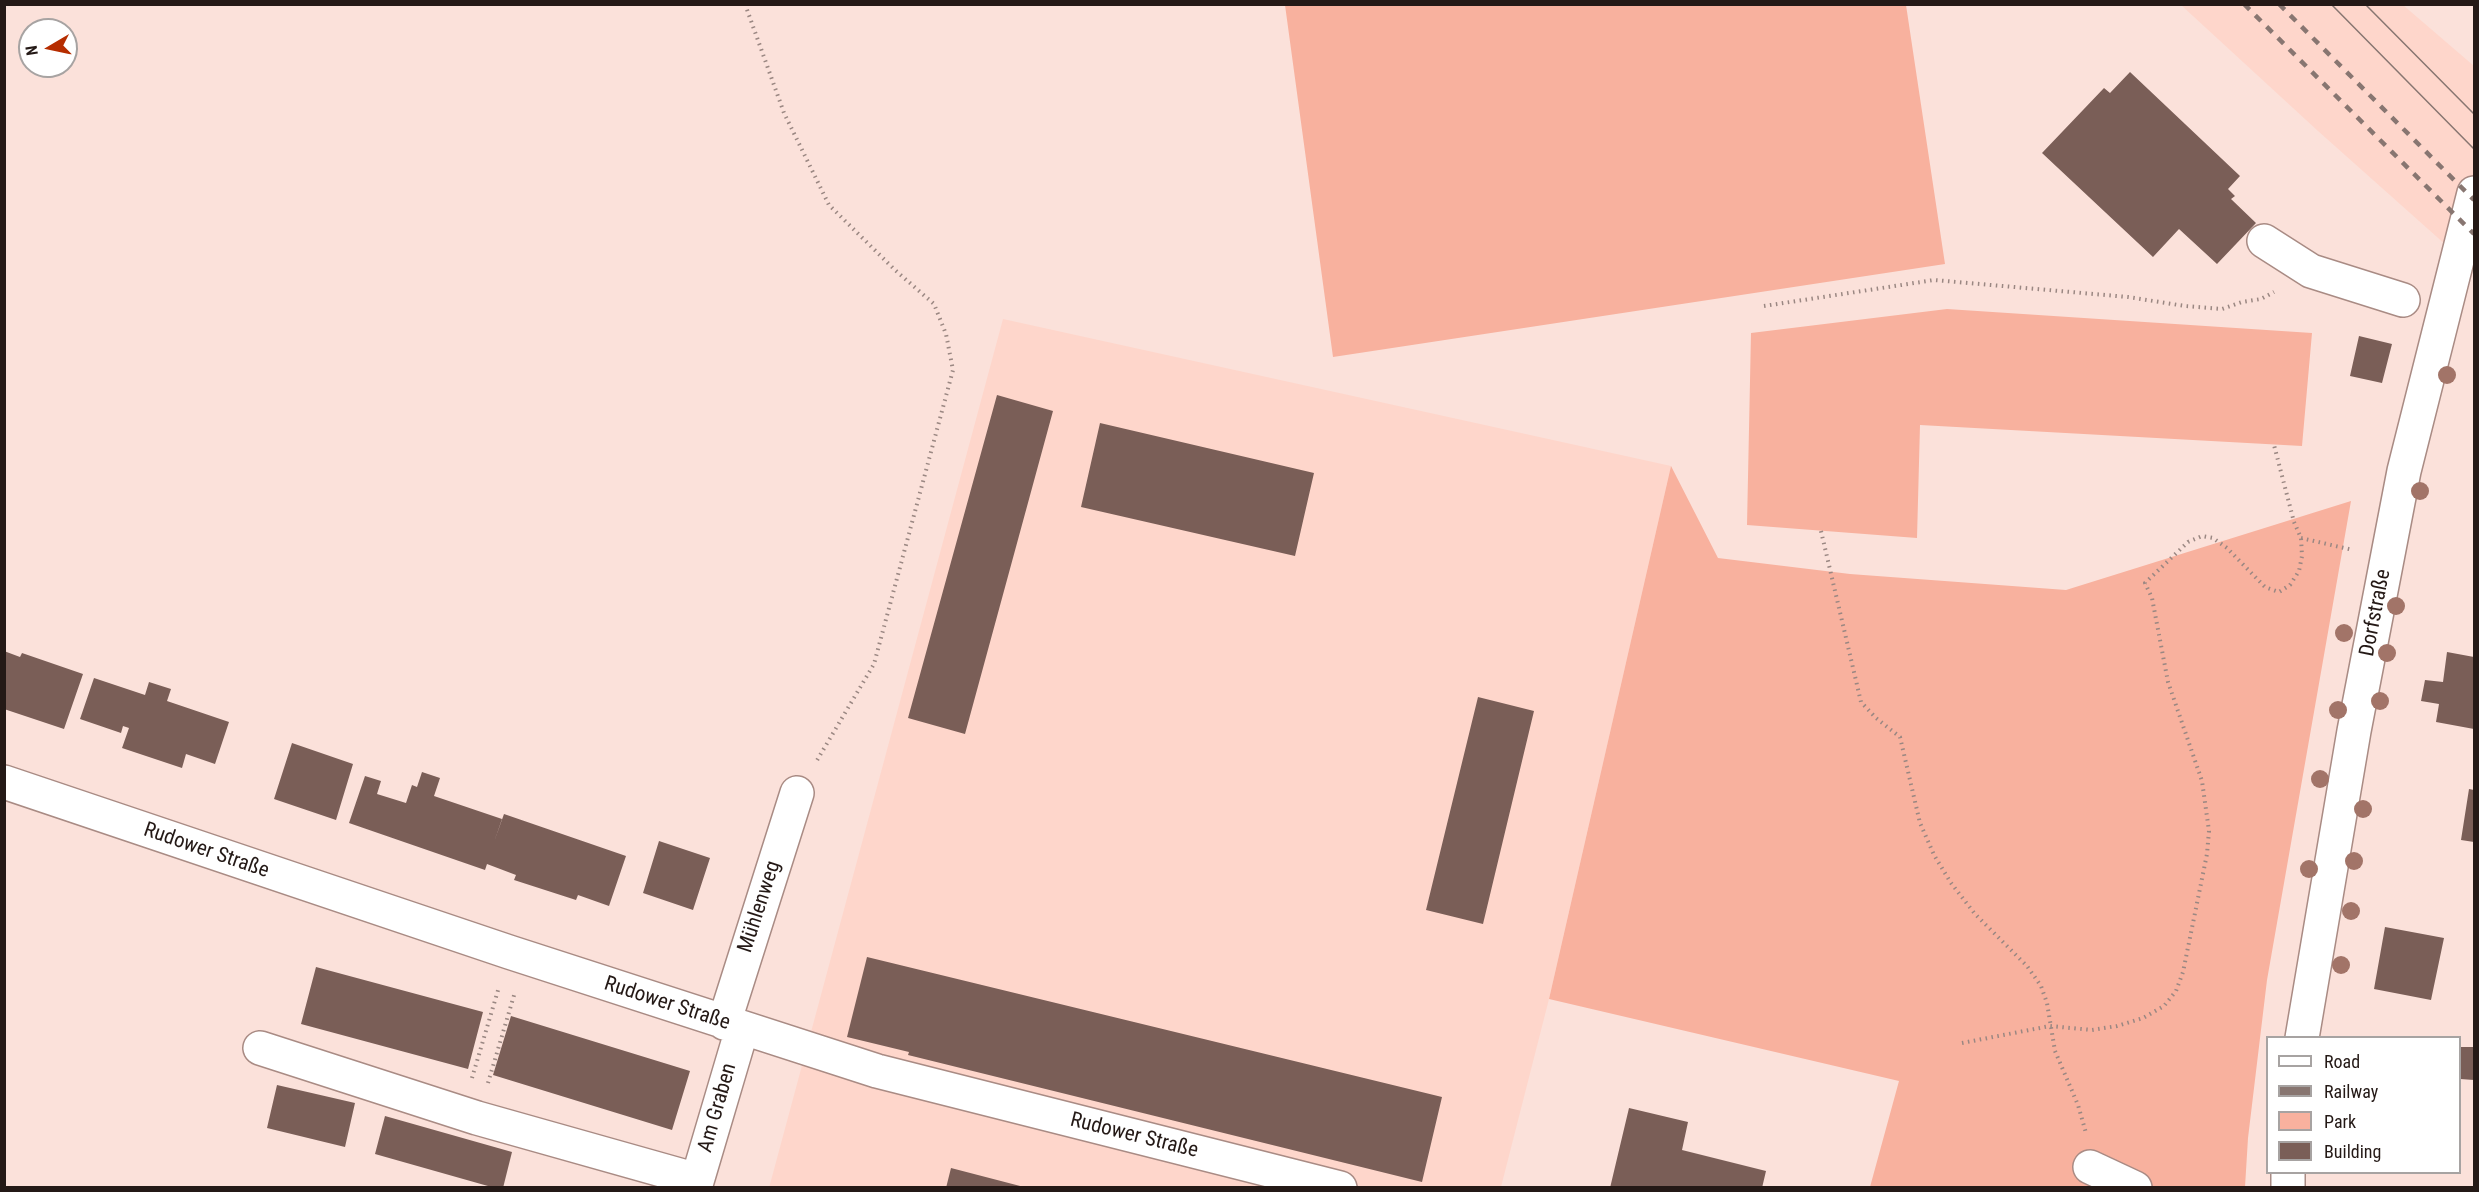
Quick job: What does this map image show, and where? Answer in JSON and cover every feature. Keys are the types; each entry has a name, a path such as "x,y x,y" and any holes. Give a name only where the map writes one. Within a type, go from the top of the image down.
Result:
{"street":[{"name":"Dorfstraße","path":"2302,1036 2352,743 2404,471 2475,193"},
{"path":"2264,241 2311,271 2403,300"},
{"name":"Rudower Straße","path":"4,783 733,1026 878,1071 1340,1188"},
{"name":"Mühlenweg","path":"733,1026 796,793"},
{"name":"Am Graben","path":"696,1184 733,1026"},
{"path":"260,1048 469,1116 696,1184"},
{"path":"2090,1167 2135,1188"}],"path":[{"path":"746,4 784,113 829,205 895,270 934,304 946,334 953,370 874,664 796,793"},
{"path":"1764,306 1934,280 2128,297 2222,309 2261,298 2311,271"},
{"path":"1962,1043 2050,1026 2092,1030 2143,1018 2164,1006 2176,992 2183,972 2207,854 2209,831 2207,806 2199,771 2168,682 2152,598 2145,583 2187,542 2202,536 2213,538 2227,548 2265,587 2279,592 2290,585 2299,571 2302,555 2301,538 2294,522 2274,445"},
{"path":"1821,531 1861,702 1876,718 1900,737 1920,823 1934,855 1951,883 1975,914 2027,966 2041,986 2047,1004 2055,1051 2078,1105 2087,1139 2090,1167"},
{"path":"2301,538 2357,550"},
{"path":"469,1116 518,955"},
{"path":"469,1116 518,955"}],"shaded area":[{"path":"2181,5 2403,5 2474,66 2474,270 2318,131"},
{"path":"1003,319 1671,466 1549,999 1501,1187 769,1188"}],"green space":[{"path":"1285,5 1906,5 1945,264 1333,357"},
{"path":"1947,309 2312,333 2302,446 1920,425 1917,538 1747,525 1751,333"},
{"path":"1671,466 1718,558 1850,574 2066,590 2351,501 2267,980 2248,1138 2245,1187 1870,1187 1899,1081 1549,999"}],"building":[{"path":"2130,72 2240,176 2228,189 2235,196 2231,199 2256,223 2217,264 2179,229 2153,257 2042,153 2104,88 2110,93"},
{"path":"2359,336 2392,344 2382,383 2350,376"},
{"path":"997,395 1053,411 965,734 908,718"},
{"path":"1100,423 1314,473 1295,556 1081,507"},
{"path":"4,651 20,657 22,653 83,674 64,729 4,709"},
{"path":"2447,652 2474,657 2474,729 2436,722 2439,704 2421,701 2425,680 2443,682"},
{"path":"94,678 145,695 149,682 171,689 167,701 229,722 215,764 186,754 182,768 122,748 129,728 123,726 121,733 80,719"},
{"path":"1478,697 1534,711 1483,924 1426,910"},
{"path":"292,743 353,764 336,820 274,799"},
{"path":"422,772 440,778 434,796 502,819 494,842 504,814 626,856 609,906 578,895 576,900 514,880 516,875 487,864 485,870 349,823 365,776 381,781 377,794 406,803 412,785 417,787"},
{"path":"2469,789 2474,790 2474,842 2461,840"},
{"path":"659,841 710,858 693,910 643,893"},
{"path":"2385,927 2444,938 2431,1000 2374,989"},
{"path":"867,957 1442,1097 1422,1182 908,1055 909,1052 847,1037"},
{"path":"316,967 483,1012 468,1069 301,1024"},
{"path":"511,1016 690,1071 672,1130 493,1075"},
{"path":"2461,1047 2474,1047 2474,1080 2461,1079"},
{"path":"277,1085 355,1103 345,1147 267,1128"},
{"path":"1629,1108 1688,1122 1682,1150 1766,1171 1762,1188 1610,1188"},
{"path":"385,1116 512,1152 503,1188 495,1188 375,1154"},
{"path":"951,1168 1024,1187 1024,1188 946,1188"}],"tram line":[{"path":"2331,4 2474,149"},
{"path":"2365,4 2474,114"}],"railway":[{"path":"2244,4 2474,234"},
{"path":"2279,4 2474,200"}]}
